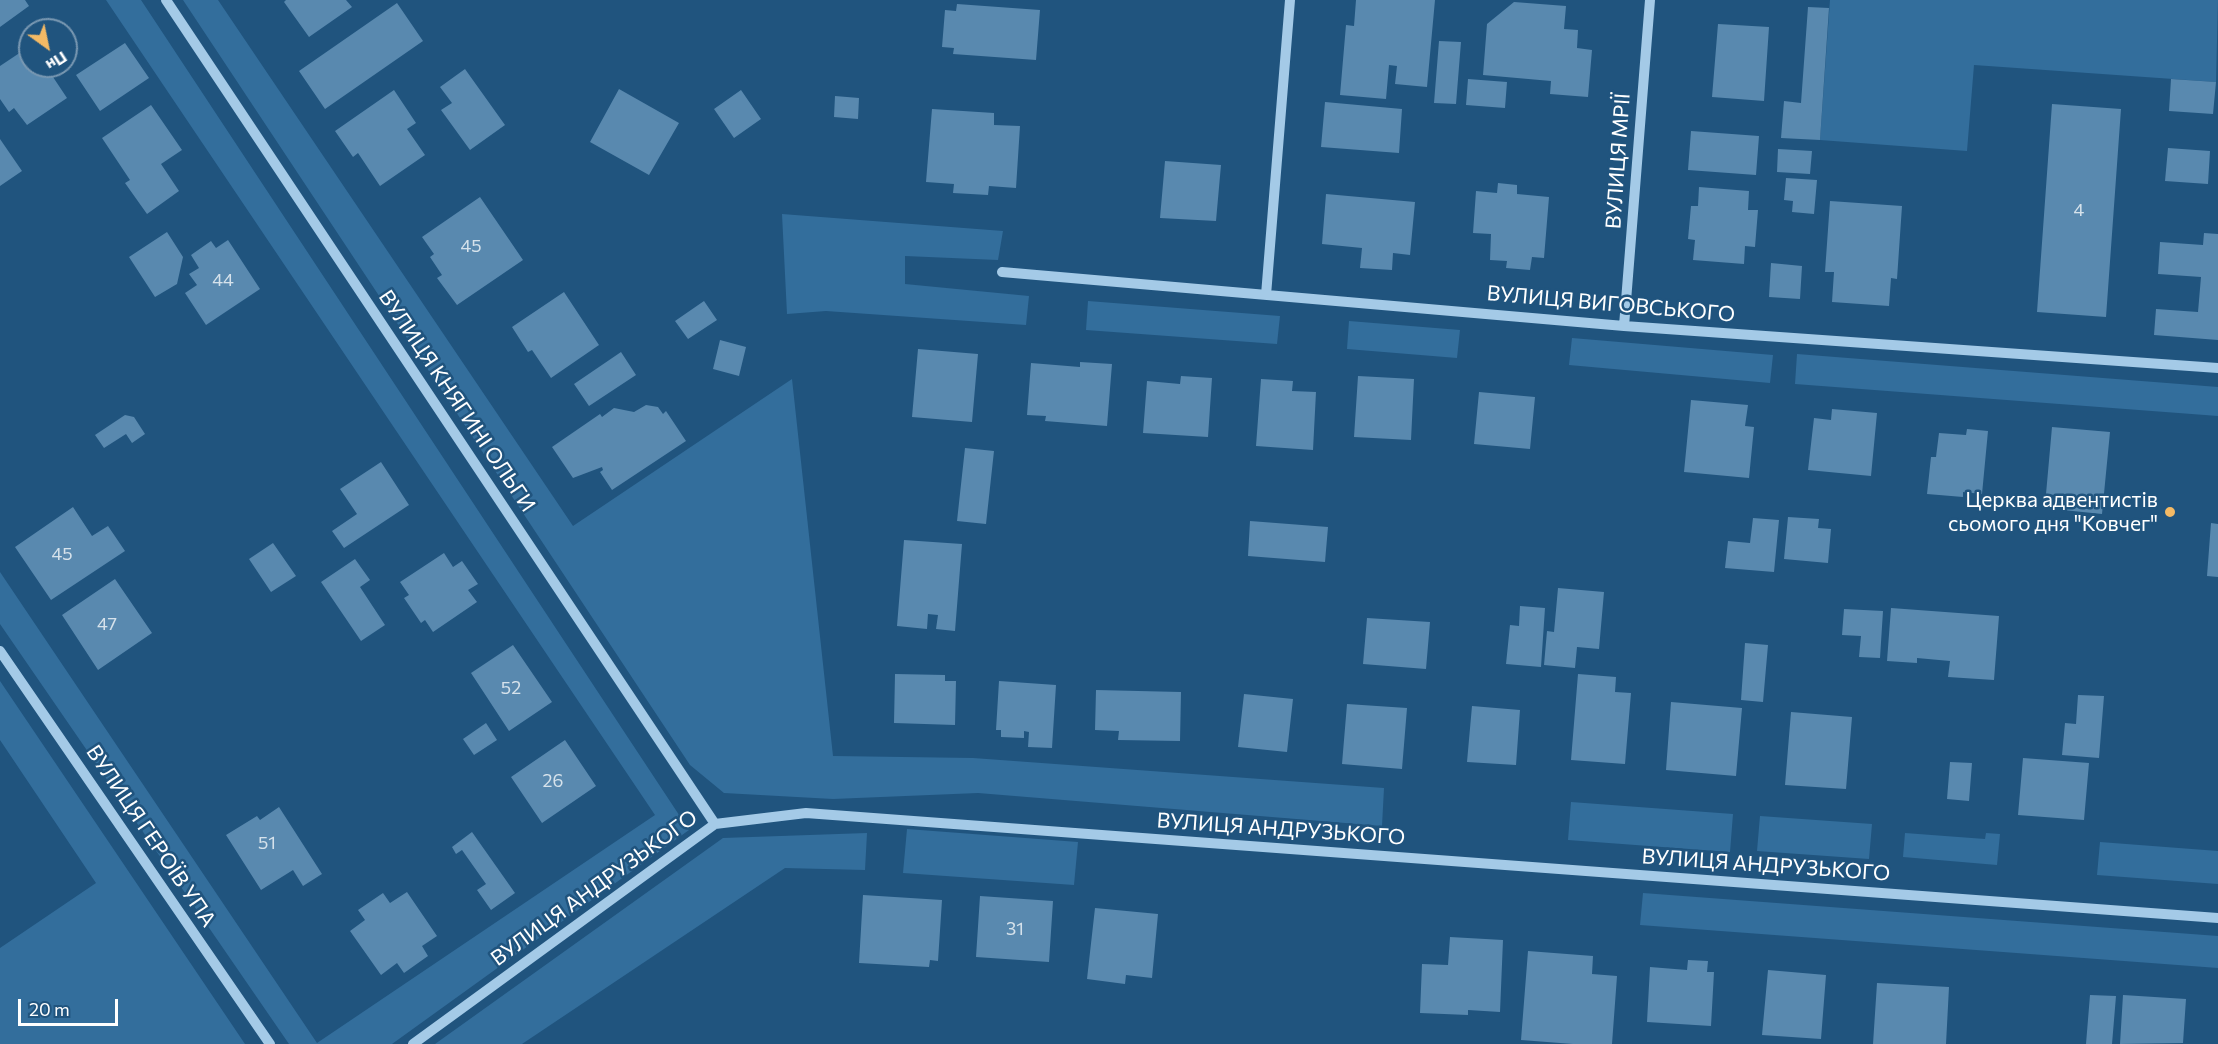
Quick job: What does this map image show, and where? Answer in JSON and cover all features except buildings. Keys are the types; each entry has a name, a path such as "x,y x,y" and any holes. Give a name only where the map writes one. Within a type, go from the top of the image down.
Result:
{"street":[{"name":"ВУЛИЦЯ КНЯГИНІ ОЛЬГИ","path":"166,0 715,824"},
{"path":"1266,295 1290,0"},
{"name":"ВУЛИЦЯ МРІЇ","path":"1624,326 1650,0"},
{"name":"ВУЛИЦЯ ВИГОВСЬКОГО","path":"1002,272 1624,326 2218,368"},
{"name":"ВУЛИЦЯ ГЕРОЇВ УПА","path":"0,651 270,1044"},
{"name":"ВУЛИЦЯ АНДРУЗЬКОГО","path":"413,1044 715,824 806,813 2218,918"}],"shaded area":[{"path":"106,0 141,0 689,830 392,1044 289,1044 0,624 0,572 317,1043 655,815"},
{"path":"183,0 218,0 573,526 792,379 833,756 973,758 1384,788 1382,826 978,793 833,799 724,793 690,765"},
{"path":"1830,0 2218,0 2216,82 1974,65 1967,151 1820,140"},
{"path":"782,214 1003,231 998,260 905,256 905,284 1029,296 1026,325 826,311 787,314"},
{"path":"1088,301 1280,316 1277,344 1086,330"},
{"path":"1349,321 1460,330 1457,358 1347,349"},
{"path":"1572,338 1773,355 1770,383 1569,365"},
{"path":"1797,354 2218,387 2218,416 1795,384"},
{"path":"0,681 245,1044 0,1044 0,948 96,883 0,740"},
{"path":"1571,802 1733,814 1730,852 1568,840"},
{"path":"1760,816 1872,824 1869,859 1757,851"},
{"path":"907,829 1078,842 1074,885 903,873"},
{"path":"867,833 865,870 785,868 522,1044 435,1044 723,838"},
{"path":"1905,833 1985,839 1986,833 2000,834 1997,865 1903,857"},
{"path":"2100,842 2218,851 2218,884 2097,875"},
{"path":"1643,893 2218,936 2218,968 1640,925"}],"place":[{"name":"Церква адвентистів сьомого дня \"Ковчег\"","path":"2170,512"}]}
